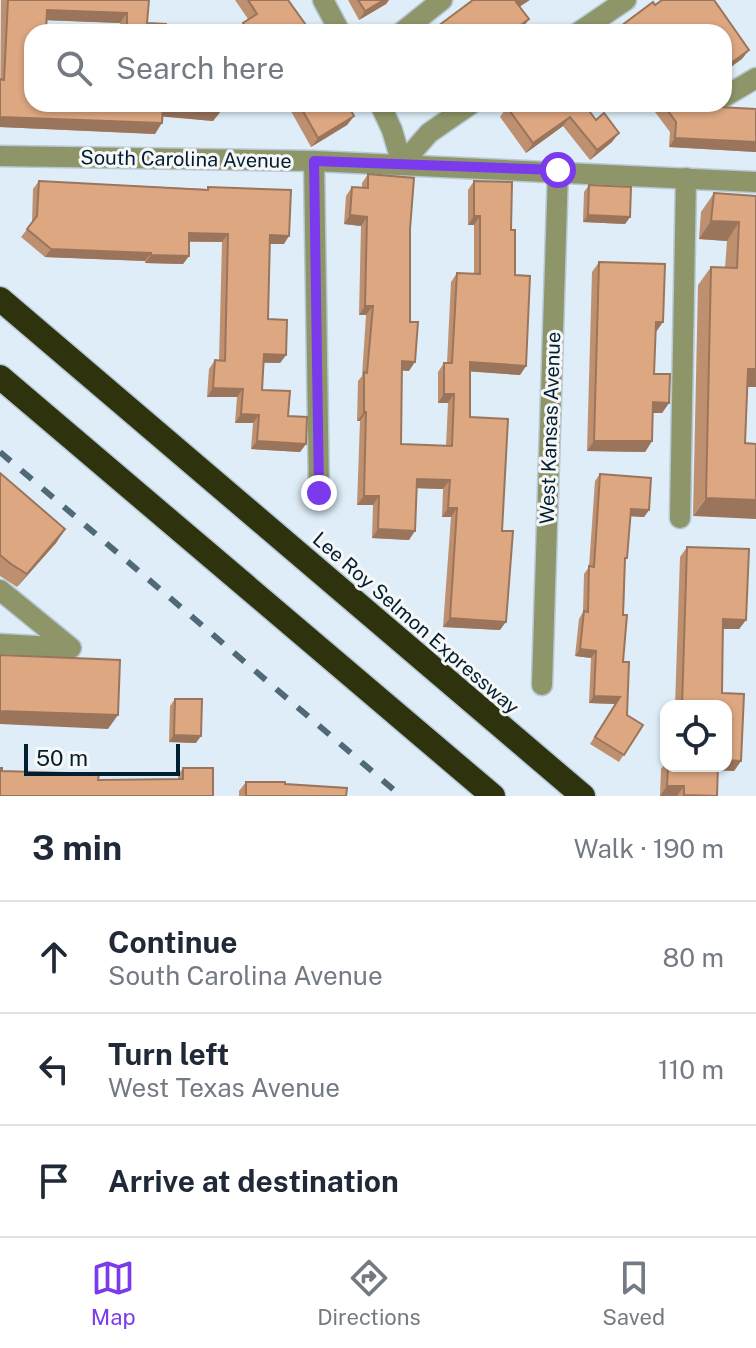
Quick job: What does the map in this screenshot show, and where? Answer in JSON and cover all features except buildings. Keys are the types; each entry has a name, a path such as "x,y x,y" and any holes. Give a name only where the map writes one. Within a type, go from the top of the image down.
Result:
{"highway":[{"name":"Lee Roy Selmon Expressway","path":"0,299 583,796"},
{"path":"0,377 493,796"}],"street":[{"path":"323,0 336,24"},
{"path":"412,24 442,0"},
{"path":"591,24 626,0"},
{"path":"732,92 756,78"},
{"path":"384,112 402,164"},
{"path":"402,164 429,133 459,112"},
{"name":"South Carolina Avenue","path":"0,156 402,164 756,182"},
{"path":"314,161 319,493"},
{"name":"West Kansas Avenue","path":"542,685 558,170"},
{"path":"680,518 686,178"},
{"path":"0,590 71,648 0,644"}],"railway":[{"path":"0,452 401,796"}],"route":[{"path":"319,493 314,161 558,170"}]}
